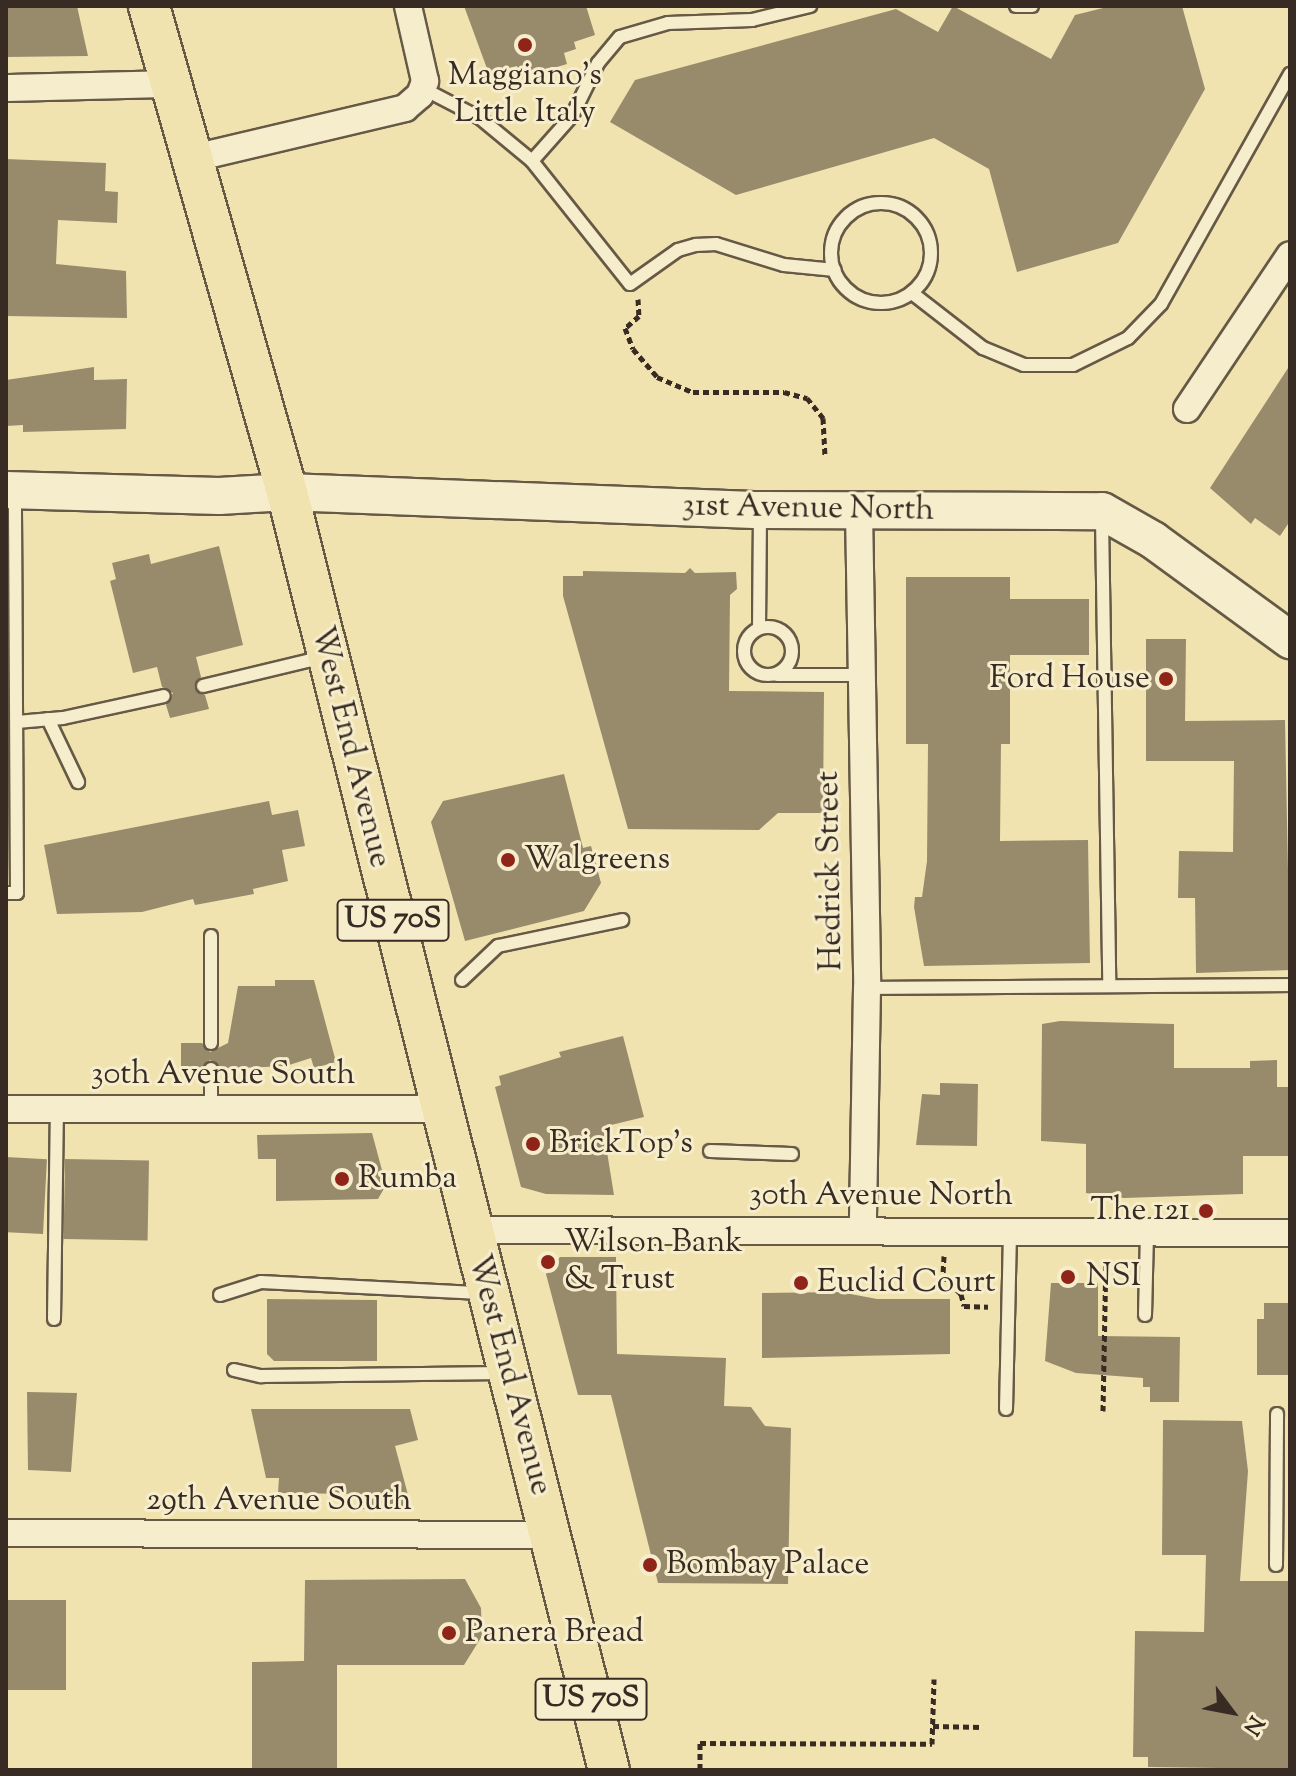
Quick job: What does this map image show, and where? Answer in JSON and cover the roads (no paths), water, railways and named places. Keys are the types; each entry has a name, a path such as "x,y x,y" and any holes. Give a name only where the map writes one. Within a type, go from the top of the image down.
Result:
{"main road":[{"name":"West End Avenue","path":"149,6 287,492 609,1770"},
{"name":"31st Avenue North","path":"11,490 219,496 287,492 760,510 1102,511 1153,540 1290,640"}],"street":[{"path":"194,158 384,117 405,108 424,89 424,60 408,6"},
{"path":"6,88 172,84"},
{"path":"1187,409 1290,255"},
{"name":"Hedrick Street","path":"859,511 867,988 863,1229"},
{"name":"30th Avenue South","path":"6,1109 440,1109"},
{"name":"30th Avenue North","path":"471,1230 863,1229 1290,1233"},
{"name":"29th Avenue South","path":"6,1533 551,1535"}],"lane":[{"path":"532,161 572,116 598,63 620,37 668,23 752,20 810,6"},
{"path":"1016,6 1032,6"},
{"path":"912,293 983,348 1024,365 1073,365 1128,338 1161,304 1290,74"},
{"path":"424,89 480,118 532,161 630,284 678,250 696,245 716,244 784,265 835,270"},
{"path":"890,204 917,219 931,248 927,273 912,293 897,301 864,300 849,292 835,270 832,247 845,219 866,207 890,204"},
{"path":"6,893 17,893 17,722 11,490"},
{"path":"760,510 759,628 747,639 745,657 751,669 765,675 861,675"},
{"path":"1102,511 1109,984"},
{"path":"759,628 780,630 792,646 786,668 765,675"},
{"path":"203,686 327,656"},
{"path":"17,722 48,719 164,696"},
{"path":"48,719 78,782"},
{"path":"462,980 498,946 622,920"},
{"path":"211,936 211,1043"},
{"path":"867,988 1290,985"},
{"path":"211,1069 211,1108"},
{"path":"54,1319 57,1109"},
{"path":"710,1151 792,1154"},
{"path":"1006,1409 1010,1231"},
{"path":"1145,1315 1147,1231"},
{"path":"220,1295 261,1282 488,1293"},
{"path":"234,1370 261,1376 510,1372"},
{"path":"1276,1565 1277,1414"}],"place":[{"name":"Maggiano's Little Italy","path":"525,45"},
{"name":"Ford House","path":"1166,679"},
{"name":"Walgreens","path":"508,860"},
{"name":"BrickTop's","path":"533,1144"},
{"name":"Rumba","path":"342,1179"},
{"name":"The 121","path":"1206,1211"},
{"name":"Wilson Bank & Trust","path":"548,1262"},
{"name":"NSI","path":"1068,1277"},
{"name":"Euclid Court","path":"801,1283"},
{"name":"Bombay Palace","path":"650,1565"},
{"name":"Panera Bread","path":"449,1633"}]}
